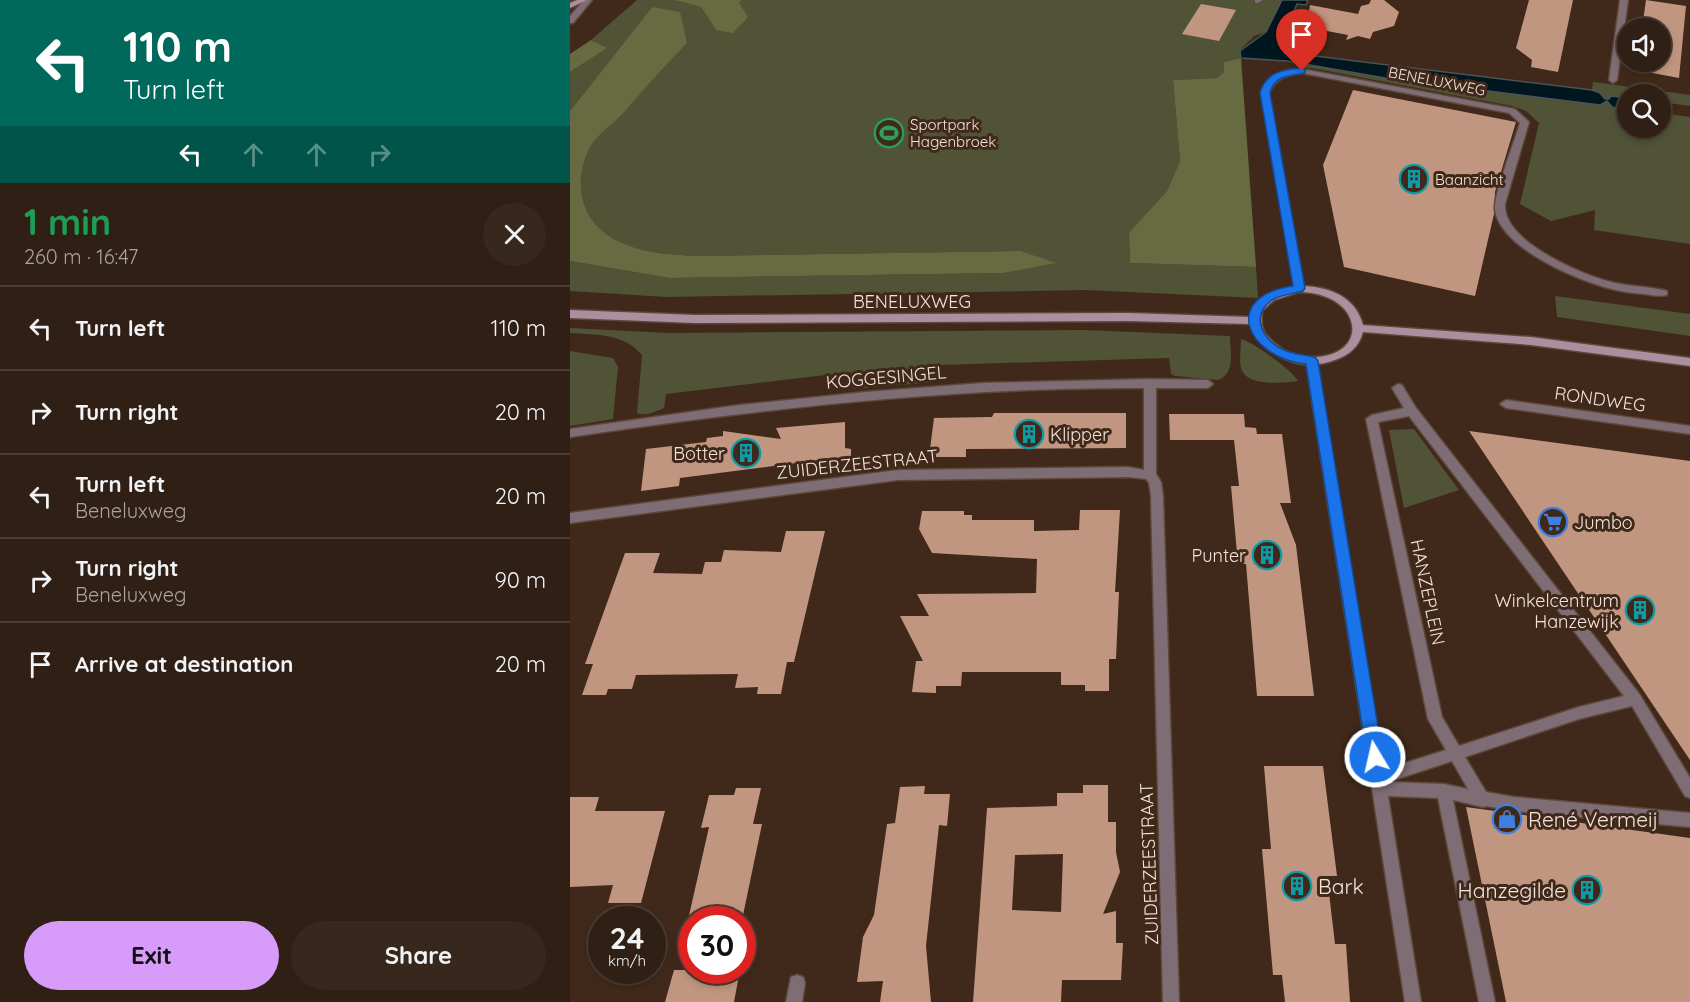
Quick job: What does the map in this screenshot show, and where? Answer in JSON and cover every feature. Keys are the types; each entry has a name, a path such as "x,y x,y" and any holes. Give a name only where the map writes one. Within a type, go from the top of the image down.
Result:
{"street":[{"path":"570,6 583,0"},
{"path":"570,21 588,0"},
{"path":"1613,81 1624,0"},
{"name":"BENELUXWEG","path":"1299,288 1265,93 1274,77 1302,71 1512,111 1525,122 1500,208 1506,225 1527,246 1563,266 1606,285 1664,293"},
{"path":"1299,288 1317,290 1341,300 1356,316 1359,328 1357,339 1340,355 1311,361 1294,359 1278,353 1265,344 1257,333 1254,321 1257,309 1267,298 1281,291 1299,288"},
{"name":"BENELUXWEG","path":"570,314 695,319 1128,317 1254,321"},
{"path":"1359,328 1531,341 1690,362"},
{"path":"1311,361 1413,1002"},
{"name":"KOGGESINGEL","path":"570,433 757,407 910,391 1150,383 1208,384"},
{"name":"ZUIDERZEESTRAAT","path":"1150,383 1150,475 1155,482 1157,496 1171,1002"},
{"path":"1398,388 1412,411 1635,699 1690,791"},
{"name":"RONDWEG","path":"1506,404 1690,430"},
{"name":"HANZEPLEIN","path":"1412,411 1372,420 1435,719 1483,800"},
{"name":"ZUIDERZEESTRAAT","path":"570,518 898,475 1128,472 1150,475"},
{"path":"1379,784 1455,754 1579,713 1635,699"},
{"path":"1379,784 1444,792 1483,800 1690,820"},
{"path":"1444,792 1487,1002"},
{"path":"794,1002 796,983"}],"green space":[{"name":"Sportpark Hagenbroek","path":"637,0 674,0 701,7 716,30 742,0 1282,0 1266,32 1254,36 1240,50 1241,58 1224,62 1224,72 1217,78 1173,80 1180,161 1167,191 1129,234 1130,263 1256,267 1258,298 1086,290 666,297 570,291 570,261 669,278 1004,273 1054,263 1021,251 692,256 641,250 610,238 590,217 584,205 581,191 583,163 594,141 632,101 641,70 652,7 570,111 570,72 606,48 591,40"},
{"path":"674,0 742,0 739,3 748,17 733,33 716,30 701,7"},
{"path":"652,7 680,12 687,43 621,116 598,137 590,147 584,162 581,191 584,204 590,217 610,237 624,244 657,253 692,256 1021,251 1056,263 1004,273 669,278 570,261 570,111"},
{"path":"591,40 607,48 570,72 570,54"},
{"path":"1241,58 1256,267 1130,263 1129,233 1167,191 1180,161 1173,80 1217,78 1224,72 1224,62"},
{"path":"1298,63 1385,78 1600,105 1607,101 1612,107 1617,108 1617,138 1671,138 1671,114 1690,117 1690,244 1594,230 1595,210 1551,221 1520,204 1539,123 1526,111 1512,106 1312,68 1299,68"},
{"path":"1593,82 1617,85 1617,97 1605,99 1600,93 1592,90"},
{"path":"1671,92 1690,95 1690,106 1671,103"},
{"path":"1555,296 1690,314 1690,336 1557,317"},
{"path":"570,328 669,333 1084,330 1230,336 1231,361 1224,377 1218,380 1175,376 1171,374 1169,358 940,365 939,379 935,382 854,389 851,386 851,372 666,394 664,408 644,414 637,413 642,355 635,348 618,339 609,336 570,333"},
{"path":"1241,339 1272,357 1298,381 1257,381 1244,374 1240,357"},
{"path":"570,351 613,358 618,367 613,419 570,426"},
{"path":"1414,429 1459,490 1404,508 1389,430"}],"water":[{"path":"1282,0 1308,0 1306,5 1297,4 1281,40 1285,53 1303,57 1315,56 1592,90 1600,93 1605,99 1611,96 1617,97 1617,108 1612,107 1607,101 1600,105 1385,78 1287,61 1241,58 1240,51 1266,32"}],"building":[{"path":"1371,0 1384,0 1399,12 1394,26 1373,32 1370,39 1358,36 1346,40 1348,35 1306,27 1310,5 1358,14 1361,6 1369,4"},
{"path":"1529,0 1573,0 1558,72 1531,67 1532,60 1516,48"},
{"path":"1646,0 1686,6 1679,78 1648,72 1671,72 1671,18 1643,18"},
{"path":"1201,4 1236,10 1219,41 1182,34"},
{"name":"Baanzicht","path":"1353,90 1516,122 1495,192 1494,214 1475,296 1344,267 1323,165"},
{"name":"Klipper","path":"994,413 1126,413 1126,448 966,449 966,457 929,457 934,418 992,417"},
{"name":"Punter","path":"1169,414 1244,414 1245,427 1256,428 1257,434 1282,434 1291,503 1280,503 1296,545 1314,696 1257,696 1246,564 1238,564 1231,486 1239,486 1234,440 1170,440"},
{"name":"Botter","path":"845,422 845,448 851,449 851,456 680,478 679,486 641,491 646,449 706,442 707,438 723,436 723,431 781,439 776,428"},
{"name":"Winkelcentrum Hanzewijk","path":"1469,431 1690,461 1690,760"},
{"path":"1080,510 1120,510 1115,592 1119,592 1116,659 1109,659 1109,691 1085,691 1085,685 1061,685 1061,672 962,672 961,686 936,686 936,693 912,692 916,661 923,661 900,616 929,616 917,594 1036,593 1037,559 932,553 919,529 922,511 964,511 964,515 972,515 972,520 1034,520 1034,531 1079,530"},
{"path":"786,531 825,531 794,662 787,662 781,694 757,694 758,687 735,688 738,674 636,675 632,689 608,689 606,695 582,695 593,664 585,664 625,553 660,553 653,573 702,574 705,562 721,562 724,550 781,552"},
{"name":"Bark","path":"1264,766 1323,766 1337,876 1327,876 1335,944 1346,944 1350,1002 1285,1002 1282,975 1273,975 1262,849 1271,849"},
{"path":"1083,785 1108,785 1108,822 1116,822 1116,852 1120,872 1103,914 1116,911 1116,943 1123,943 1121,980 1062,980 1061,1002 973,1002 987,808 1057,806 1057,793 1083,793","holes":["1063,854 1061,912 1012,910 1015,855"]},
{"path":"925,786 924,794 950,794 947,826 939,825 926,946 931,1002 880,1002 883,981 857,982 863,937 874,915 887,824 895,823 900,787"},
{"path":"736,788 761,788 753,824 762,824 745,906 691,906 709,827 701,828 709,795 734,795"},
{"path":"570,797 599,797 595,811 665,811 641,903 608,903 613,885 570,887"},
{"name":"Hanzegilde","path":"1466,807 1690,838 1690,1002 1506,1002"},
{"path":"674,970 678,970 678,984 737,984 734,1002 665,1002"}],"place":[{"name":"Sportpark Hagenbroek","path":"889,133"},
{"name":"Baanzicht","path":"1414,179"},
{"name":"Klipper","path":"1029,434"},
{"name":"Botter","path":"746,453"},
{"name":"Jumbo","path":"1553,522"},
{"name":"Punter","path":"1267,555"},
{"name":"Winkelcentrum Hanzewijk","path":"1640,610"},
{"name":"René Vermeij","path":"1507,819"},
{"name":"Bark","path":"1297,886"},
{"name":"Hanzegilde","path":"1587,890"}],"route":[{"path":"1302,71 1274,77 1265,93 1299,288 1281,291 1267,298 1257,309 1254,321 1257,333 1265,344 1278,353 1294,359 1311,361 1375,757"}]}
